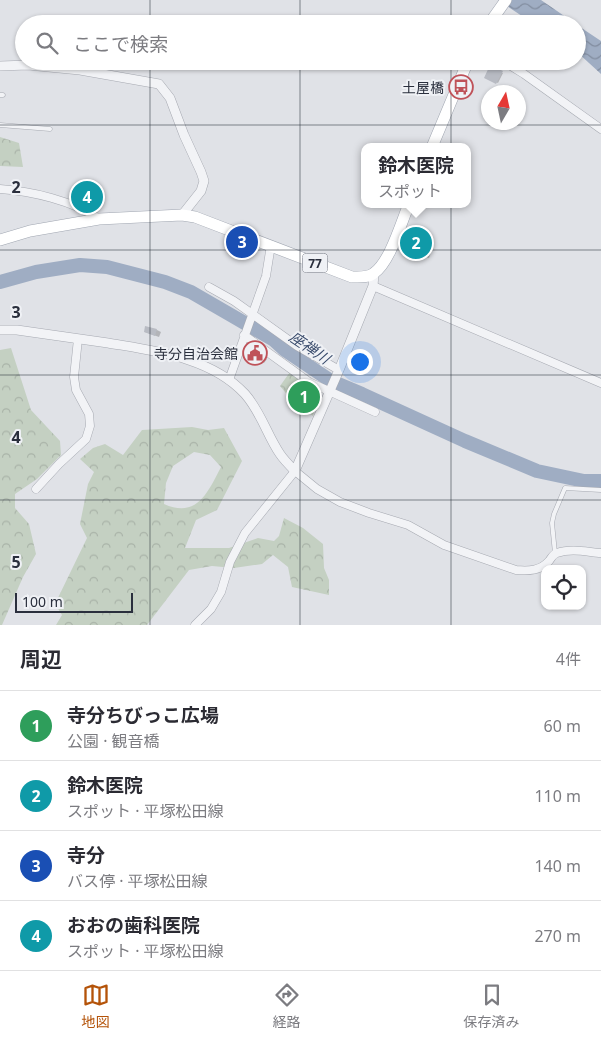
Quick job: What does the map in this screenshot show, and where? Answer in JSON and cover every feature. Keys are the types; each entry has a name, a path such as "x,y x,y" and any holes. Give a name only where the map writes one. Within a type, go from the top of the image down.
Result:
{"main road":[{"path":"495,15 506,0"},
{"path":"434,143 464,70"},
{"path":"373,280 385,262 407,208"},
{"name":"77","path":"0,240 30,231 99,219 182,215 195,217 352,277 373,280"}],"street":[{"path":"0,66 15,65"},
{"path":"80,70 159,84 170,98 204,181 201,191 182,215"},
{"path":"518,70 601,129"},
{"path":"0,189 50,198 89,212 99,219"},
{"path":"229,380 266,276 271,245"},
{"path":"195,625 211,609 221,592 230,562 244,533 295,471 339,370 373,280 601,384"},
{"path":"209,287 298,346 339,370"},
{"path":"0,330 17,330 78,339 157,351 182,357 229,380 246,396 256,409 280,456 317,489 340,502 408,525 444,545 516,570 527,571 537,569 547,563 555,553 569,550 601,553"},
{"path":"244,335 309,382 375,412"},
{"path":"36,489 86,439 90,426 89,414 76,390 74,377 78,339"}],"lane":[{"path":"0,125 50,130"},
{"path":"555,553 552,523 565,488 601,490"}],"green space":[{"path":"0,137 19,143 23,167 0,166"},
{"path":"11,348 31,410 60,441 61,455 37,479 15,494 15,508 29,524 36,554 23,577 2,625 0,625 0,350"},
{"path":"290,372 322,390 313,416 294,403 280,386"},
{"path":"192,427 208,430 224,428 242,461 217,510 196,520 185,548 229,548 258,538 274,541 279,536 284,518 303,528 323,544 324,568 329,580 329,595 292,587 288,567 273,555 262,564 234,568 212,566 189,570 147,625 56,625 62,615 55,604 87,538 80,524 88,484 94,472 80,459 93,448 105,444 123,455 142,430","holes":["194,452 210,455 221,467 206,494 193,505 185,508 175,508 164,504 166,483 173,466"]}],"water":[{"path":"498,0 541,0 563,15 520,15"},
{"path":"586,31 601,41 601,74 586,60"}],"building":[{"path":"488,70 503,71 496,84 484,78"},
{"path":"85,189 95,195 89,205 79,199"},
{"path":"410,231 429,238 422,255 404,248"},
{"path":"145,326 157,329 155,336 144,332"},
{"name":"寺分自治会館","path":"250,346 263,356 259,362 246,352"}],"waterway":[{"name":"座禅川","path":"0,282 36,272 80,265 107,267 165,282 191,292 274,340 285,350 331,381 537,471 584,481 601,481"}],"place":[{"name":"土屋橋","path":"461,87"},
{"name":"おおの歯科医院","path":"87,197"},
{"name":"寺分","path":"242,242"},
{"name":"鈴木医院","path":"416,243"},
{"name":"寺分自治会館","path":"255,353"},
{"name":"寺分ちびっこ広場","path":"304,397"}]}
